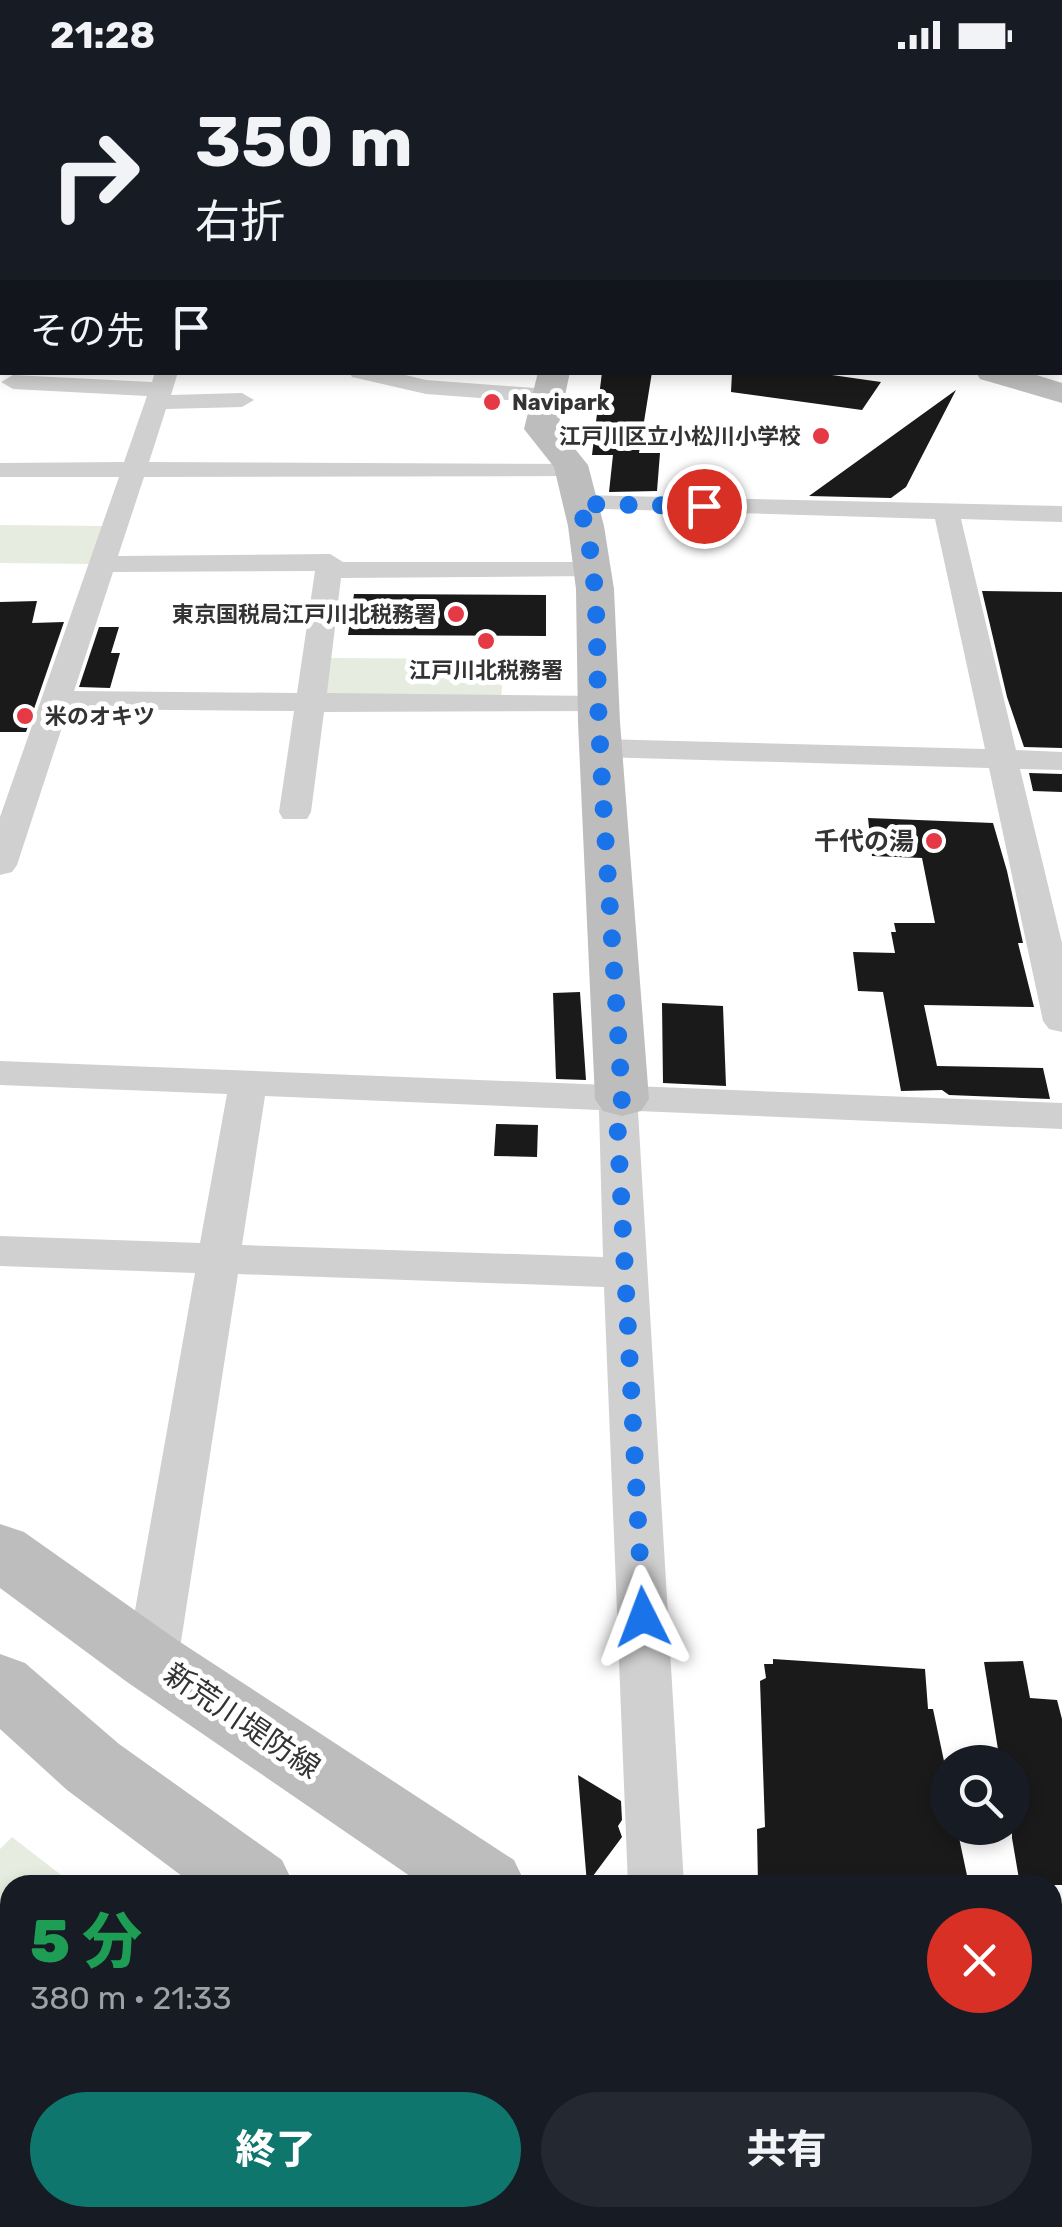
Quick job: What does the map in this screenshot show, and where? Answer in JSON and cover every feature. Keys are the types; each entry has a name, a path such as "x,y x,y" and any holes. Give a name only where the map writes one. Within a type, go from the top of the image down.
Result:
{"street":[{"path":"373,375 426,387 551,384 541,429 576,486 592,568 622,1099 617,1117 656,1875"},
{"path":"1001,375 1062,393"},
{"path":"13,382 162,388 242,400"},
{"path":"0,864 162,388"},
{"path":"0,470 135,470 576,486 946,512 1062,514"},
{"path":"946,512 1062,1021"},
{"path":"105,564 330,562 295,812"},
{"path":"328,570 592,568"},
{"path":"58,700 598,705"},
{"path":"600,748 1062,760"},
{"path":"0,1072 1062,1116"},
{"path":"152,1661 248,1083"},
{"path":"0,1250 626,1273"},
{"name":"新荒川堤防線","path":"0,1552 152,1661 473,1875"},
{"path":"0,1684 93,1767 241,1875"}],"shaded area":[{"path":"0,525 107,526 96,564 0,563"},
{"path":"327,658 504,659 501,700 319,699"},
{"path":"12,1837 61,1875 0,1875 0,1849"}],"building":[{"path":"602,375 652,375 639,453 660,453 657,491 609,492 613,455 592,455"},
{"path":"732,375 832,375 881,382 862,410 731,392"},
{"path":"956,390 906,487 891,498 809,496"},
{"path":"982,591 1062,592 1062,748 1024,747 1007,697"},
{"path":"354,594 546,595 546,636 348,635"},
{"path":"37,601 32,623 64,622 26,732 0,732 0,602"},
{"path":"99,627 119,627 111,653 120,653 110,688 79,687"},
{"path":"1029,773 1062,774 1062,792 1033,791"},
{"path":"868,818 993,823 1007,871 1023,943 1018,943 1034,1007 924,1005 937,1066 1043,1068 1050,1099 949,1095 942,1090 901,1091 883,992 858,991 853,952 895,953 891,932 896,932 894,923 935,923 922,858 872,856"},
{"path":"580,992 586,1080 556,1079 553,993"},
{"path":"662,1003 723,1006 726,1086 663,1083"},
{"path":"496,1124 538,1125 537,1157 494,1156"},
{"path":"773,1659 925,1669 928,1709 933,1709 941,1745 930,1745 930,1845 961,1845 967,1875 758,1875 757,1829 765,1827 760,1681 766,1678 764,1664 773,1664"},
{"path":"1023,1661 1030,1698 1057,1700 1062,1719 1062,1875 1018,1875 1013,1845 1030,1845 1030,1745 997,1745 984,1662"},
{"path":"578,1775 621,1801 622,1820 618,1826 622,1837 594,1875 586,1875"}],"place":[{"name":"Navipark","path":"492,402"},
{"name":"江戸川区立小松川小学校","path":"821,436"},
{"name":"東京国税局江戸川北税務署","path":"456,614"},
{"name":"江戸川北税務署","path":"486,641"},
{"name":"米のオキツ","path":"25,716"},
{"name":"千代の湯","path":"934,841"}],"route":[{"path":"643,1617 617,1117 622,1099 599,722 595,588 579,504 704,506"}]}
